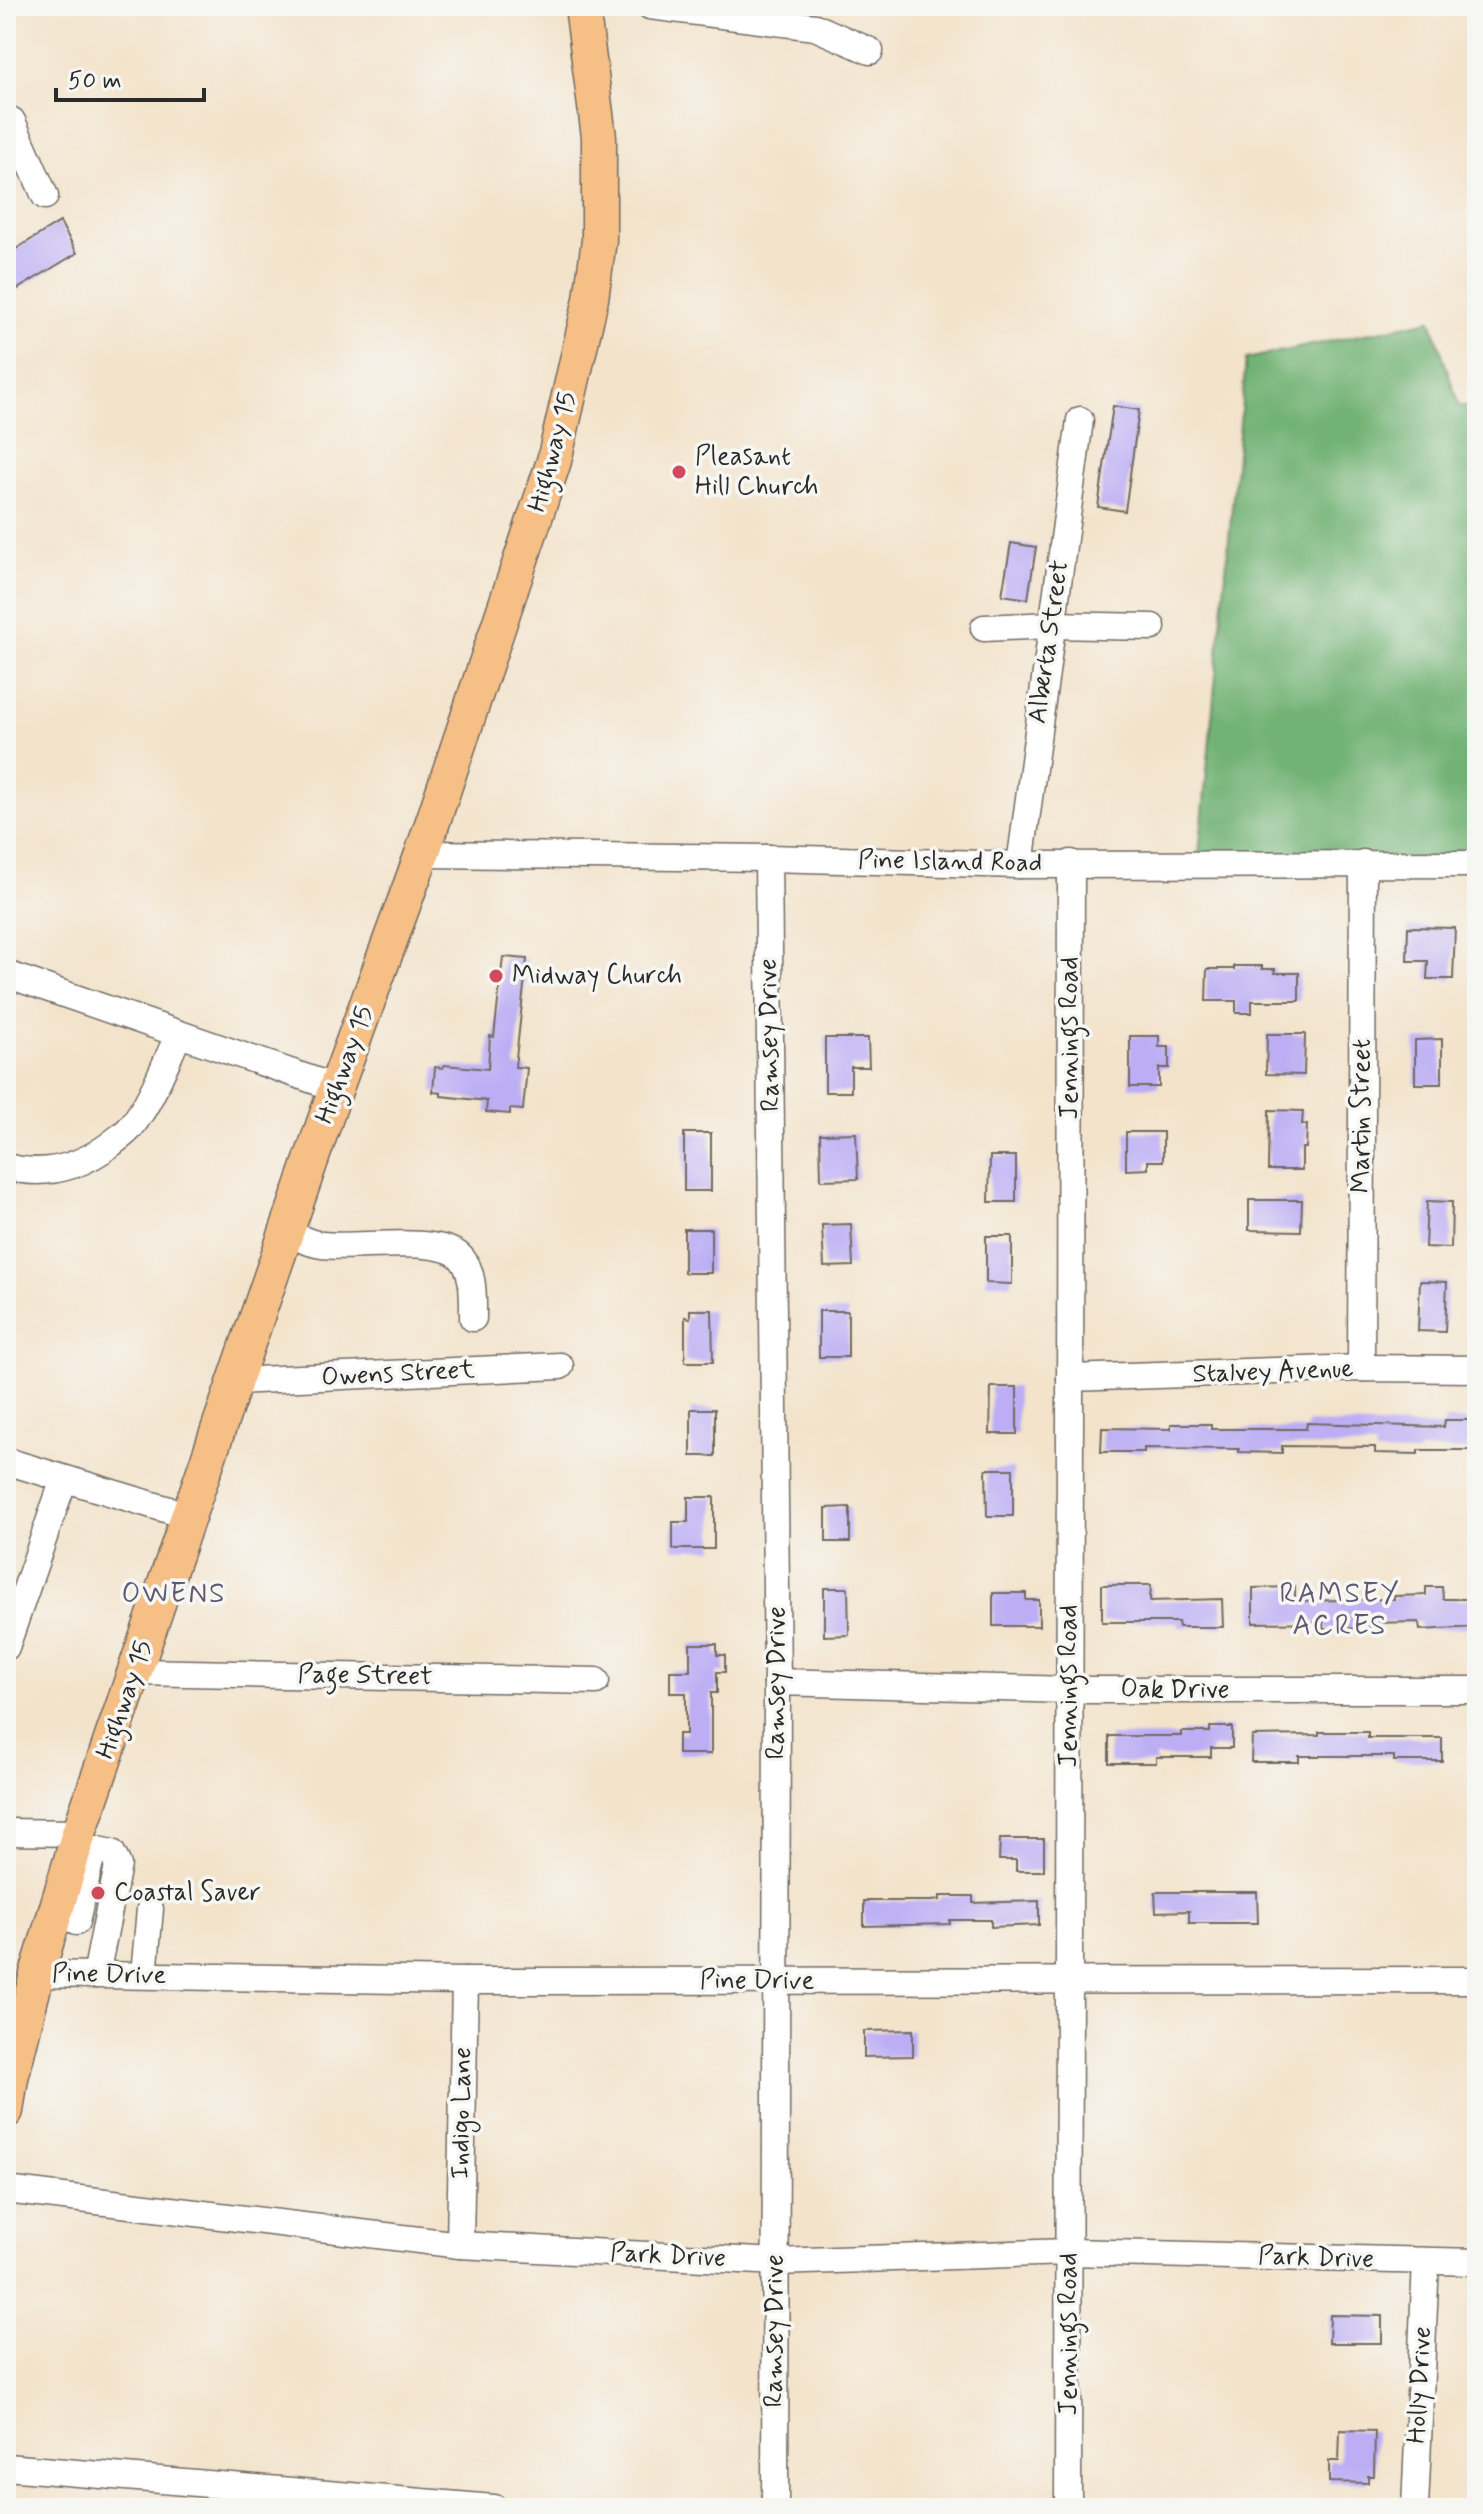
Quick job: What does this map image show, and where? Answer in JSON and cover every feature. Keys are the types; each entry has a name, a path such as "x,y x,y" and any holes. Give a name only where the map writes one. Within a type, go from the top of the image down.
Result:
{"main road":[{"name":"Highway 15","path":"6,2111 16,2019 65,1921 83,1842 135,1672 336,1088 422,854 554,461 591,299 599,240 599,137 582,6"}],"street":[{"path":"650,6 815,27 870,51"},
{"path":"6,118 12,121 45,196"},
{"name":"Alberta Street","path":"1020,865 1080,420"},
{"path":"984,628 1051,625 1152,627"},
{"name":"Pine Island Road","path":"422,854 1020,865 1477,864"},
{"name":"Ramsey Drive","path":"768,858 777,1682 775,2508"},
{"name":"Jennings Road","path":"1068,2508 1071,863"},
{"name":"Martin Street","path":"1361,1368 1363,863"},
{"path":"6,974 336,1088"},
{"path":"6,1167 45,1172 71,1168 120,1138 129,1130 146,1103 179,1034"},
{"path":"287,1233 319,1245 434,1246 458,1255 468,1271 473,1289 473,1318"},
{"name":"Owens Street","path":"236,1381 560,1366"},
{"name":"Stalvey Avenue","path":"1070,1378 1361,1368 1477,1369"},
{"path":"6,1461 189,1516"},
{"path":"6,1647 17,1580 64,1479"},
{"name":"Page Street","path":"135,1672 596,1681"},
{"name":"Oak Drive","path":"777,1682 1070,1690 1477,1690"},
{"path":"6,1832 83,1842 112,1853 118,1865 96,1975"},
{"path":"144,1975 150,1909"},
{"path":"65,1921 106,1926"},
{"name":"Pine Drive","path":"37,1974 465,1981 776,1982 1068,1978 1477,1980"},
{"name":"Indigo Lane","path":"460,2245 465,1981"},
{"name":"Park Drive","path":"6,2190 460,2245 776,2262 1069,2252 1477,2262"},
{"name":"Holly Drive","path":"1415,2508 1426,2261"},
{"path":"6,2467 494,2508"}],"green space":[{"path":"1431,320 1459,406 1477,406 1477,864 1198,865 1246,359"}],"building":[{"path":"60,222 77,253 6,296 6,255"},
{"path":"1113,406 1139,410 1125,511 1098,507"},
{"path":"1011,543 1036,547 1028,599 1002,595"},
{"path":"1408,927 1455,928 1453,979 1427,979 1428,961 1407,961"},
{"path":"503,957 527,959 515,1067 527,1068 523,1110 510,1109 510,1114 486,1112 487,1101 441,1096 441,1093 433,1092 435,1067 488,1069"},
{"path":"1234,966 1262,966 1262,969 1275,969 1275,973 1299,973 1299,1001 1252,1001 1252,1013 1236,1013 1236,1001 1206,1001 1207,969 1234,969"},
{"path":"1267,1034 1305,1034 1304,1075 1266,1074"},
{"path":"1130,1036 1159,1036 1159,1047 1169,1047 1169,1068 1159,1068 1159,1087 1130,1087"},
{"path":"825,1038 868,1038 869,1067 851,1067 851,1092 825,1092"},
{"path":"1442,1039 1442,1084 1415,1084 1415,1040"},
{"path":"1269,1110 1303,1111 1302,1125 1307,1125 1306,1148 1302,1148 1302,1170 1268,1170"},
{"path":"1126,1132 1163,1132 1163,1161 1148,1161 1148,1169 1126,1170"},
{"path":"684,1133 711,1133 711,1191 684,1191"},
{"path":"856,1133 858,1179 821,1180 820,1134"},
{"path":"990,1156 1016,1156 1016,1202 989,1202"},
{"path":"1249,1200 1302,1200 1301,1231 1249,1230"},
{"path":"1427,1201 1452,1202 1451,1248 1425,1247"},
{"path":"851,1224 853,1266 824,1267 822,1225"},
{"path":"684,1229 711,1229 711,1273 684,1273"},
{"path":"986,1236 1012,1236 1012,1284 986,1283"},
{"path":"1420,1281 1447,1282 1445,1332 1418,1331"},
{"path":"690,1310 712,1310 713,1362 685,1362 685,1317 690,1318"},
{"path":"819,1311 848,1311 848,1357 819,1357"},
{"path":"991,1387 1017,1387 1017,1434 990,1434"},
{"path":"691,1409 715,1409 715,1456 691,1456"},
{"path":"1445,1420 1477,1420 1477,1450 1418,1450 1418,1454 1375,1453 1375,1447 1282,1446 1282,1453 1239,1452 1239,1449 1144,1448 1144,1452 1101,1452 1102,1428 1171,1429 1171,1424 1211,1424 1211,1429 1306,1429 1307,1423 1444,1427"},
{"path":"986,1469 1013,1469 1013,1516 987,1516"},
{"path":"688,1497 714,1497 714,1549 673,1549 673,1522 688,1522"},
{"path":"850,1507 850,1542 826,1542 826,1508"},
{"path":"1102,1585 1151,1585 1150,1601 1222,1599 1223,1627 1179,1627 1178,1622 1102,1622"},
{"path":"1295,1587 1295,1601 1394,1599 1394,1596 1426,1595 1426,1587 1442,1587 1443,1599 1477,1599 1477,1627 1420,1630 1419,1622 1370,1623 1371,1628 1323,1629 1323,1622 1253,1623 1253,1588"},
{"path":"824,1588 848,1588 849,1635 824,1636"},
{"path":"993,1593 1026,1593 1026,1600 1039,1600 1039,1626 993,1626"},
{"path":"690,1644 717,1644 717,1655 725,1655 725,1672 717,1672 717,1693 711,1693 711,1754 678,1754 678,1734 686,1734 686,1693 670,1693 670,1671 690,1671"},
{"path":"1210,1727 1232,1727 1232,1748 1211,1748 1211,1757 1156,1757 1156,1763 1109,1763 1109,1736 1182,1736 1182,1732 1210,1732"},
{"path":"1319,1732 1368,1732 1368,1738 1442,1738 1442,1761 1394,1761 1394,1756 1299,1756 1299,1762 1251,1762 1252,1736 1319,1735"},
{"path":"1000,1839 1044,1839 1044,1871 1016,1871 1016,1860 999,1860"},
{"path":"1155,1892 1257,1892 1258,1923 1189,1923 1189,1911 1156,1912"},
{"path":"940,1896 973,1896 973,1903 1039,1901 1039,1925 991,1927 991,1920 950,1920 950,1924 864,1926 864,1901 931,1901 940,1900"},
{"path":"913,2030 913,2056 864,2057 864,2031"},
{"path":"1330,2315 1382,2316 1382,2343 1329,2343"},
{"path":"1340,2430 1375,2431 1374,2476 1368,2476 1368,2483 1329,2482 1329,2461 1339,2461"}],"place":[{"name":"Pleasant Hill Church","path":"679,472"},
{"name":"Midway Church","path":"496,976"},
{"name":"Coastal Saver","path":"98,1893"}],"district":[{"name":"OWENS","path":"174,1594"},
{"name":"RAMSEY ACRES","path":"1340,1610"}]}
